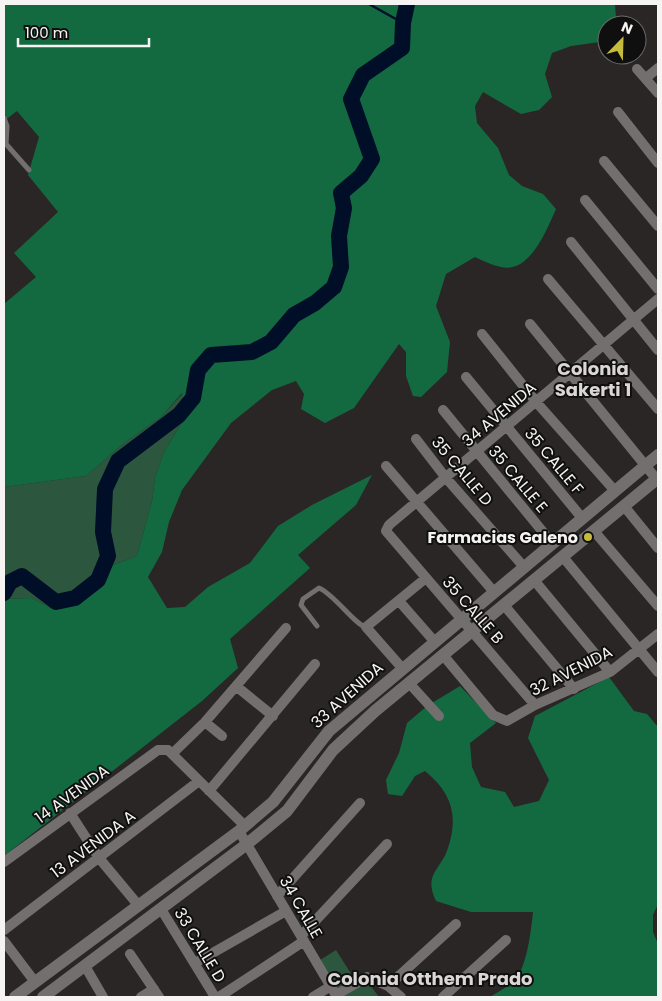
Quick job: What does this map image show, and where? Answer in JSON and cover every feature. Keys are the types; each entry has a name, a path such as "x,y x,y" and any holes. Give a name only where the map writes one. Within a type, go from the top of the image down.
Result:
{"street":[{"path":"646,78 658,68"},
{"path":"637,69 658,93"},
{"path":"618,112 658,163"},
{"path":"604,161 658,226"},
{"path":"585,200 658,289"},
{"path":"571,242 632,321 658,350"},
{"path":"548,279 658,409"},
{"name":"34 AVENIDA","path":"387,534 389,525 537,403 569,373 658,299"},
{"path":"530,324 658,479"},
{"path":"482,334 537,403 615,491"},
{"name":"35 CALLE F","path":"466,377 506,428 582,518"},
{"name":"35 CALLE E","path":"443,410 552,543"},
{"name":"35 CALLE D","path":"416,439 446,478 524,567"},
{"name":"33 AVENIDA","path":"15,997 242,829 273,802 328,731 658,455"},
{"path":"386,466 416,504 494,592"},
{"name":"33 AVENIDA","path":"43,997 288,811 333,750 409,683 658,479"},
{"path":"624,506 658,548"},
{"path":"594,531 658,606"},
{"name":"35 CALLE B","path":"387,534 462,618 535,706"},
{"path":"563,557 658,672"},
{"path":"402,668 366,627 426,578"},
{"path":"534,580 610,672"},
{"path":"399,601 434,641"},
{"path":"504,605 574,690"},
{"path":"172,754 206,722 286,628"},
{"name":"32 AVENIDA","path":"443,655 493,715 507,721 535,706 574,690 610,672 658,634"},
{"path":"209,791 316,664"},
{"path":"409,683 439,716"},
{"path":"236,686 273,716"},
{"path":"206,722 222,736"},
{"name":"34 CALLE","path":"158,750 164,749 172,754 209,791 242,829 247,844 334,993"},
{"name":"14 AVENIDA","path":"4,862 158,750"},
{"name":"13 AVENIDA A","path":"4,930 199,781"},
{"path":"277,896 360,803"},
{"path":"70,813 99,858 139,906"},
{"path":"219,997 302,939 388,844"},
{"name":"33 CALLE D","path":"161,909 214,997"},
{"path":"195,963 286,911"},
{"path":"388,986 456,924"},
{"path":"443,997 506,940"},
{"path":"4,941 35,982"},
{"path":"130,954 156,993 141,997"},
{"path":"85,966 103,997"},
{"path":"312,997 334,993 364,977 372,978 388,986 401,997"}],"lane":[{"path":"4,118 7,126 6,144 29,170"},
{"path":"317,626 301,605 303,599 319,588 344,607 360,626 366,627"}],"green space":[{"path":"4,4 615,4 616,15 597,15 597,42 571,46 552,53 545,74 552,97 539,110 521,114 483,92 475,106 477,123 498,148 509,175 522,186 543,194 556,209 536,248 521,264 501,267 475,257 446,274 436,306 450,342 447,372 421,397 413,396 406,376 406,352 399,344 354,408 325,423 301,409 304,394 296,381 272,390 231,423 182,490 169,522 162,552 148,577 167,608 185,607 208,587 250,563 278,526 312,505 372,475 356,505 298,555 310,568 230,639 238,668 202,701 4,856 4,599 31,598 51,608 79,596 97,571 137,556 152,501 155,478 164,452 187,414 182,393 161,417 124,443 86,476 4,487 4,304 36,277 14,253 58,212 28,175 39,137 17,111 4,121"},
{"path":"183,393 187,414 164,452 155,478 152,501 137,556 97,571 79,596 51,608 31,598 4,599 4,487 86,476 124,443 161,417"},
{"path":"609,677 634,711 647,714 658,727 658,904 653,915 653,932 658,944 658,997 490,997 513,982 522,969 528,949 533,912 471,912 436,901 432,892 432,878 448,848 453,825 447,796 425,771 415,776 402,796 388,794 386,780 399,753 407,723 427,706 460,686 496,723 470,743 472,767 481,787 505,792 514,807 539,801 549,780 528,738 535,716"},
{"path":"336,950 355,980 337,990 320,960"},
{"path":"367,981 379,997 342,997"}],"waterway":[{"path":"369,4 403,23"},
{"path":"4,593 10,582 22,576 56,602 75,598 98,580 108,556 103,532 105,489 118,461 179,415 193,398 198,370 211,355 252,352 271,342 294,315 315,303 334,287 341,267 339,236 344,208 341,193 361,176 372,159 351,99 363,75 402,48 403,23 407,4"}],"place":[{"name":"Farmacias Galeno","path":"588,537"}],"district":[{"name":"Colonia Sakerti 1","path":"593,378"},
{"name":"Colonia Otthem Prado","path":"430,978"}]}
